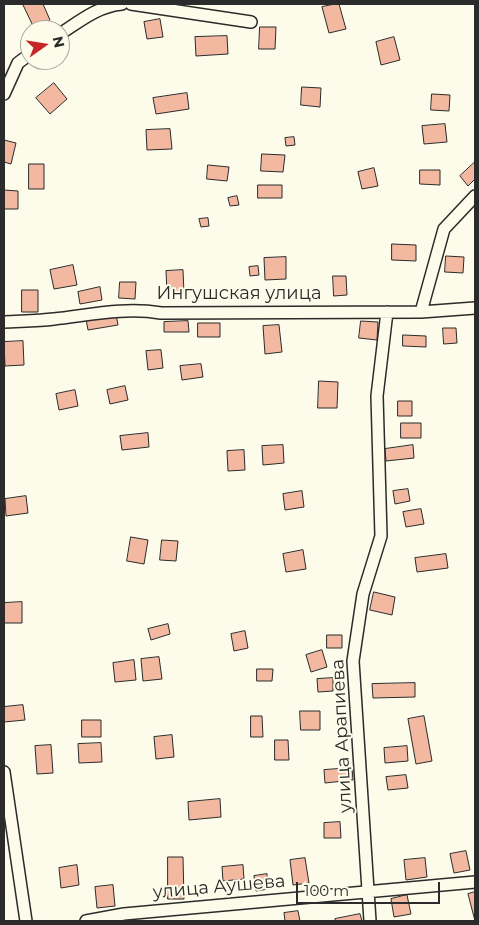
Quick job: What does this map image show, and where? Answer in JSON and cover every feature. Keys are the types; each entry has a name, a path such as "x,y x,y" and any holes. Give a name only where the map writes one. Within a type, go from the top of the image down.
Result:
{"street":[{"path":"70,27 96,10 122,4"},
{"path":"131,4 251,22"},
{"path":"4,94 20,62"},
{"path":"421,312 444,229 475,196"},
{"name":"Ингушская улица","path":"4,322 51,320 118,310 161,313 421,312 475,308"},
{"name":"улица Арапиева","path":"370,921 353,662 363,594 381,536 377,396 388,312"},
{"path":"4,772 26,921"},
{"name":"улица Аушева","path":"86,921 124,914 475,882"}],"building":[{"path":"43,4 50,20 30,20 23,5"},
{"path":"339,4 346,29 329,33 322,7"},
{"path":"160,19 163,37 147,39 144,22"},
{"path":"260,27 276,27 275,49 259,49"},
{"path":"227,36 228,54 196,56 195,37"},
{"path":"394,37 400,60 381,65 376,42"},
{"path":"54,83 67,99 50,114 36,98"},
{"path":"302,87 321,88 320,107 301,105"},
{"path":"187,93 189,109 156,114 153,98"},
{"path":"432,94 450,95 449,111 431,110"},
{"path":"445,124 447,142 424,144 422,126"},
{"path":"170,129 172,149 147,150 146,130"},
{"path":"294,137 295,145 286,146 285,138"},
{"path":"4,140 16,143 11,164 4,162"},
{"path":"262,154 285,155 283,172 261,171"},
{"path":"475,162 475,179 468,186 460,176"},
{"path":"29,164 44,164 44,189 29,189"},
{"path":"208,165 229,167 227,181 207,179"},
{"path":"374,168 378,186 362,189 358,172"},
{"path":"420,170 440,170 440,185 420,184"},
{"path":"258,185 282,185 282,198 258,198"},
{"path":"4,190 18,191 18,209 4,209"},
{"path":"237,196 239,205 230,206 228,198"},
{"path":"208,218 209,226 201,227 199,219"},
{"path":"392,244 416,245 416,261 392,260"},
{"path":"446,256 464,257 463,273 445,272"},
{"path":"286,257 286,279 265,280 264,258"},
{"path":"73,265 77,285 54,289 50,270"},
{"path":"258,266 259,275 250,276 249,267"},
{"path":"183,270 184,293 167,293 166,271"},
{"path":"333,276 346,276 347,295 334,296"},
{"path":"120,282 136,282 135,299 119,298"},
{"path":"100,287 102,300 80,304 78,292"},
{"path":"22,290 38,290 38,312 22,312"},
{"path":"116,314 118,325 88,330 86,319"},
{"path":"188,321 189,332 164,332 164,322"},
{"path":"361,321 378,322 377,340 359,338"},
{"path":"198,323 220,323 220,337 198,337"},
{"path":"279,325 282,352 265,354 263,326"},
{"path":"443,328 456,328 457,343 444,344"},
{"path":"403,335 426,336 426,347 403,346"},
{"path":"23,341 24,365 5,366 4,342"},
{"path":"161,350 163,368 148,370 146,351"},
{"path":"201,364 203,377 182,380 180,366"},
{"path":"319,381 338,382 337,408 318,408"},
{"path":"125,386 128,400 110,404 107,390"},
{"path":"75,390 78,406 59,410 56,394"},
{"path":"398,401 412,401 412,416 398,416"},
{"path":"401,423 421,423 421,438 401,438"},
{"path":"148,433 149,447 122,450 120,436"},
{"path":"283,445 284,463 263,465 262,446"},
{"path":"413,445 414,458 386,461 385,449"},
{"path":"244,450 245,470 228,471 227,451"},
{"path":"408,489 410,501 395,504 393,491"},
{"path":"302,491 304,507 285,510 283,494"},
{"path":"26,496 28,513 6,516 5,499"},
{"path":"421,509 424,524 406,527 403,512"},
{"path":"131,537 148,540 144,564 127,561"},
{"path":"162,540 178,541 176,561 160,560"},
{"path":"303,550 306,569 286,572 283,554"},
{"path":"446,554 448,568 417,572 415,558"},
{"path":"374,592 395,597 392,615 370,610"},
{"path":"22,602 22,623 4,623 4,603"},
{"path":"168,624 170,634 151,640 148,629"},
{"path":"245,631 248,648 234,651 231,634"},
{"path":"327,635 342,635 342,648 327,648"},
{"path":"322,650 327,667 311,672 306,655"},
{"path":"159,657 162,679 143,681 141,659"},
{"path":"134,660 136,680 115,682 113,663"},
{"path":"257,669 273,669 272,681 257,681"},
{"path":"333,678 333,691 318,692 317,679"},
{"path":"415,683 415,697 373,698 372,684"},
{"path":"23,705 25,720 4,722 4,707"},
{"path":"300,711 320,711 320,730 301,730"},
{"path":"251,716 262,716 263,737 251,737"},
{"path":"424,716 432,761 416,764 408,719"},
{"path":"82,720 101,720 101,737 82,737"},
{"path":"172,735 174,757 156,759 154,737"},
{"path":"275,740 288,740 289,760 275,760"},
{"path":"101,743 102,762 79,763 78,744"},
{"path":"51,745 53,773 37,774 35,746"},
{"path":"407,746 408,761 385,763 384,748"},
{"path":"352,768 353,780 325,783 324,770"},
{"path":"406,775 408,788 388,790 386,777"},
{"path":"220,799 221,817 189,820 188,802"},
{"path":"340,822 341,838 324,838 324,823"},
{"path":"466,851 470,870 454,873 450,854"},
{"path":"168,857 183,857 184,899 168,899"},
{"path":"305,858 309,883 293,885 290,860"},
{"path":"425,858 427,877 406,880 404,860"},
{"path":"77,865 79,885 61,888 59,868"},
{"path":"243,865 244,879 223,881 222,867"},
{"path":"267,874 268,889 256,891 254,876"},
{"path":"113,885 115,906 97,908 95,887"},
{"path":"475,892 475,921 468,894"},
{"path":"407,895 411,914 394,917 391,899"},
{"path":"298,911 300,921 285,921 284,913"},
{"path":"360,914 362,921 335,921 335,919"}]}
